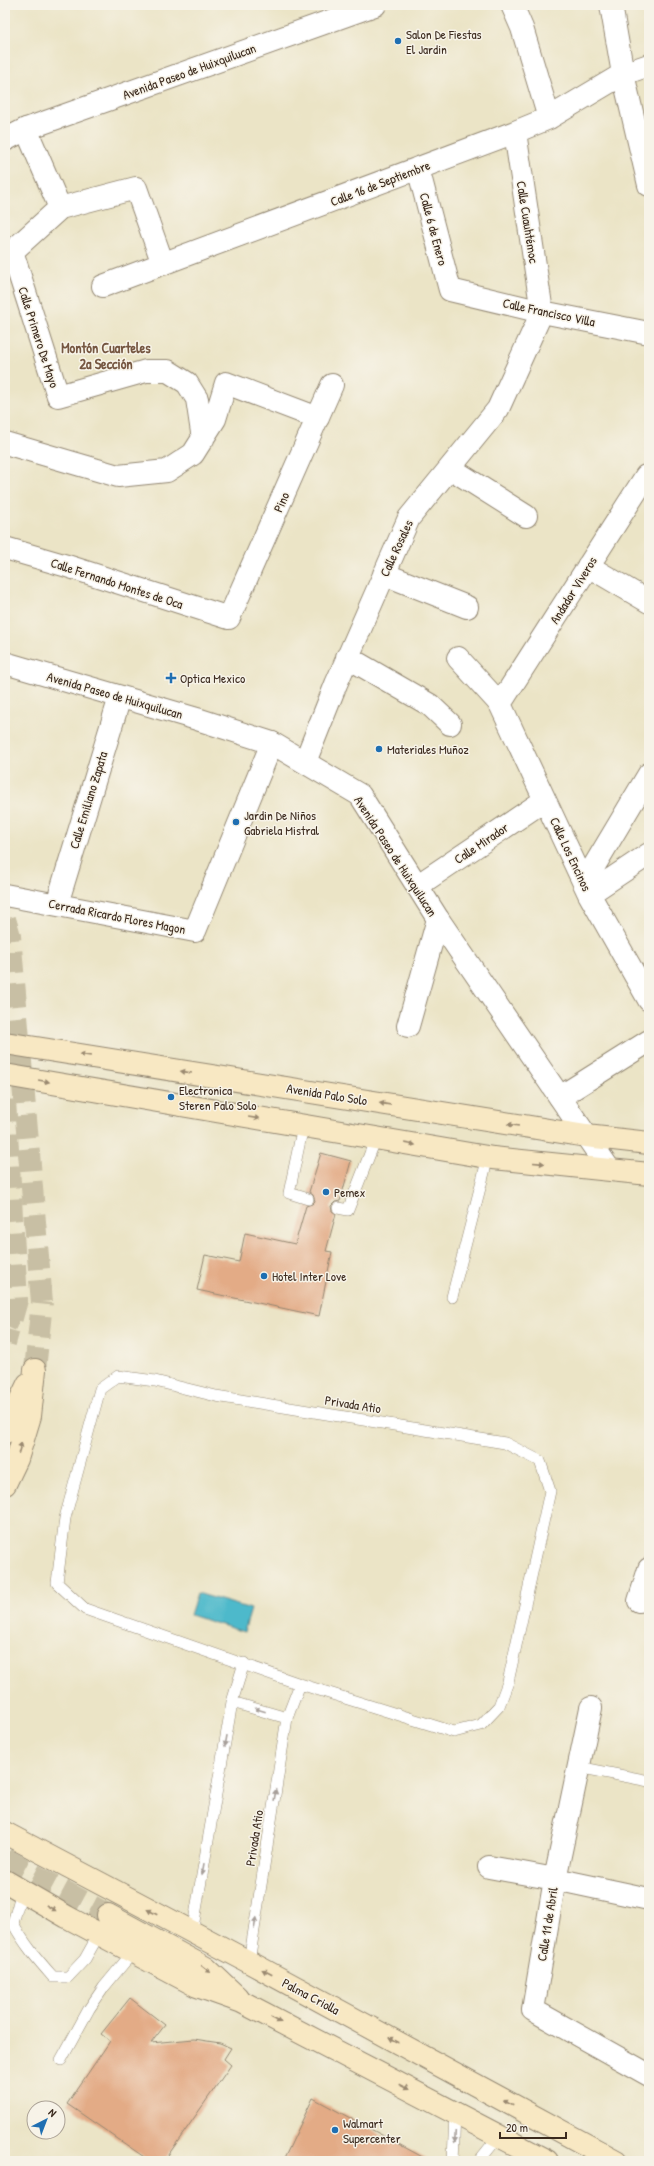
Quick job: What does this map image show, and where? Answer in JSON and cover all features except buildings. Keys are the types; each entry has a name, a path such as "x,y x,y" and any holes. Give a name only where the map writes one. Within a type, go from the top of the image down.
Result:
{"main road":[{"name":"Avenida Palo Solo","path":"5,1043 586,1136 649,1143"},
{"path":"5,1075 488,1157 649,1174"},
{"path":"219,1112 224,1078"},
{"path":"5,1432 35,1370 30,1416 17,1459 5,1484"},
{"name":"Palma Criolla","path":"5,1833 249,1962 616,2161"},
{"path":"14,1886 99,1934 197,1986 242,2002 547,2161"},
{"path":"108,1915 206,1968 242,2002"}],"street":[{"name":"Avenida Paseo de Huixquilucan","path":"5,140 26,128 375,5"},
{"path":"512,5 522,28 549,118"},
{"path":"610,5 623,74 649,185"},
{"name":"Calle 16 de Septiembre","path":"103,286 515,132 549,118 623,74 649,65"},
{"path":"26,128 60,208"},
{"name":"Calle Cuauhtémoc","path":"515,132 542,312"},
{"name":"Calle 6 de Enero","path":"418,168 450,290"},
{"path":"9,255 60,208 136,188 163,264"},
{"name":"Calle Primero De Mayo","path":"9,255 58,396 146,371 168,371 187,383 197,398 203,439"},
{"name":"Calle Francisco Villa","path":"450,290 542,312 649,333"},
{"name":"Calle Rosales","path":"306,762 347,657 410,518 498,409 542,312"},
{"path":"5,442 118,476 167,471 193,454 215,419 226,383 318,418"},
{"name":"Pino","path":"229,618 332,385"},
{"path":"450,468 526,516"},
{"name":"Andador Viveros","path":"500,704 647,477"},
{"name":"Calle Fernando Montes de Oca","path":"5,548 67,566 229,618"},
{"path":"588,566 649,602"},
{"path":"384,574 467,607"},
{"path":"347,657 430,706 450,724"},
{"name":"Calle Los Encinos","path":"458,658 500,704 587,888 649,1000"},
{"name":"Avenida Paseo de Huixquilucan","path":"5,663 272,743 360,795 438,919 609,1169"},
{"name":"Calle Emiliano Zapata","path":"56,904 120,697"},
{"name":"Cerrada Ricardo Flores Magon","path":"5,895 195,931 272,743"},
{"path":"587,888 649,774"},
{"name":"Calle Mirador","path":"417,886 545,800"},
{"path":"587,888 649,854"},
{"path":"408,1026 438,919"},
{"path":"560,1097 649,1041"},
{"path":"639,1601 649,1569"},
{"name":"Calle 11 de Abril","path":"591,1708 555,1879 533,2010 649,2075"},
{"path":"489,1867 649,1899"}],"lane":[{"path":"303,1126 289,1193 308,1199"},
{"path":"338,1208 348,1210 376,1138"},
{"path":"452,1297 488,1157"},
{"name":"Privada Atio","path":"118,1376 155,1381 216,1396 505,1443 540,1461 550,1491 508,1682 499,1706 481,1725 454,1732 300,1684 85,1609 57,1583 65,1518 100,1389 118,1376"},
{"path":"192,1933 232,1702 244,1664"},
{"name":"Privada Atio","path":"249,1962 287,1718 300,1684"},
{"path":"232,1702 287,1718"},
{"path":"578,1767 649,1781"},
{"path":"14,1886 13,1923 21,1939 32,1954 54,1978 68,1976 85,1959 99,1934"},
{"path":"62,2060 89,2009 104,1987 133,1952"},
{"path":"453,2161 455,2113"},
{"path":"478,2161 500,2136"}],"water":[{"path":"197,1593 251,1609 244,1632 190,1615"}],"tunnel":[{"path":"5,919 10,936 42,1302"},
{"path":"5,1100 17,1300 5,1343"},
{"path":"5,1326 17,1300"},
{"path":"35,1370 42,1302"},
{"path":"5,1859 108,1915"}],"place":[{"name":"Salon De Fiestas El Jardin","path":"398,41"},
{"name":"Optica Mexico","path":"171,678"},
{"name":"Materiales Muñoz","path":"379,749"},
{"name":"Jardin De Niños Gabriela Mistral","path":"236,822"},
{"name":"Electronica Steren Palo Solo","path":"171,1097"},
{"name":"Pemex","path":"326,1192"},
{"name":"Hotel Inter Love","path":"264,1276"},
{"name":"Walmart Supercenter","path":"335,2130"}],"district":[{"name":"Montón Cuarteles 2a Sección","path":"106,356"}]}
